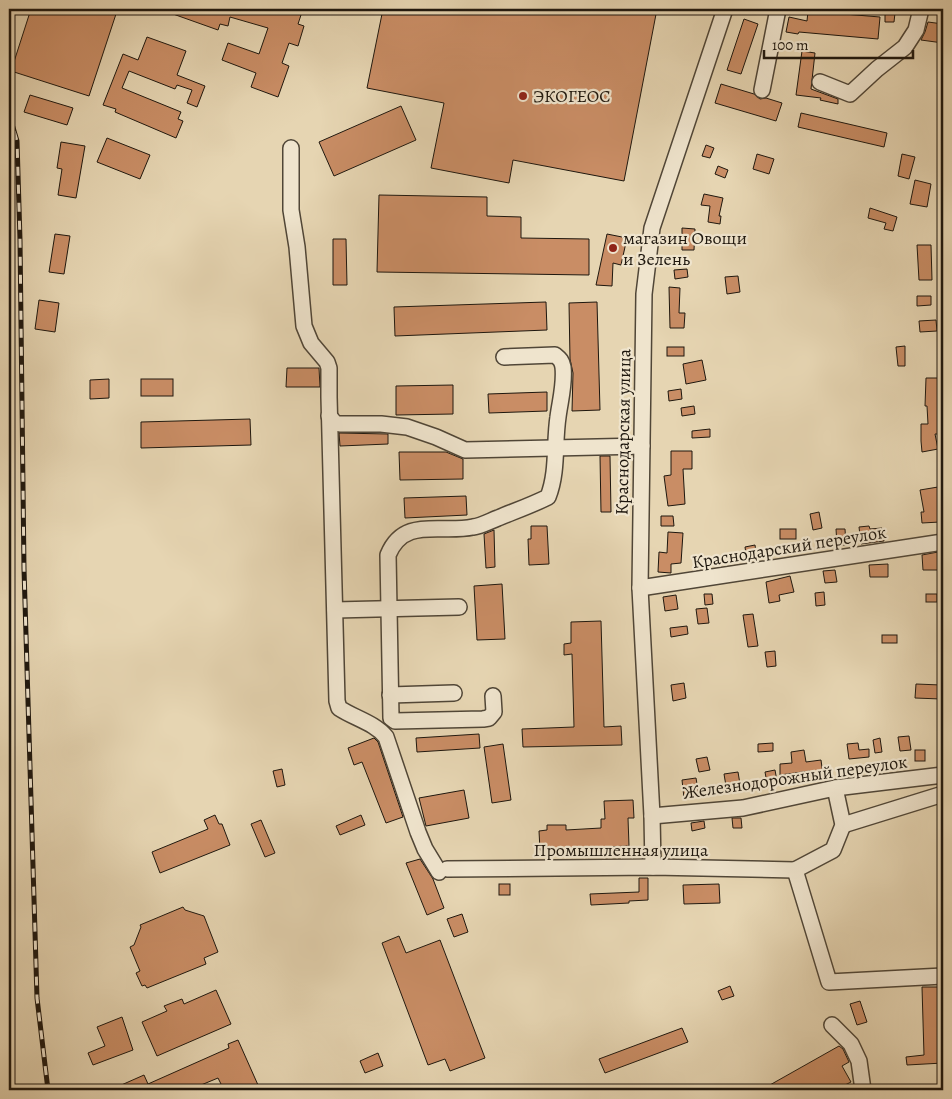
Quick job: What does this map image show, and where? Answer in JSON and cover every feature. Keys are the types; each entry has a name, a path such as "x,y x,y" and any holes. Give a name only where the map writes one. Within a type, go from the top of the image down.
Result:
{"street":[{"name":"Краснодарская улица","path":"653,867 640,588 644,294 652,228 725,9"},
{"path":"762,90 778,9"},
{"path":"820,82 850,94 905,47 916,30 921,9"},
{"path":"291,148 291,210 297,247 304,326 310,343 327,362 329,368 335,610 459,607"},
{"path":"493,696 494,712 489,718 483,720 395,721 391,718 388,556 393,544 404,534 418,530 473,527 548,497 553,486 558,417 562,399 563,368 561,359 555,355 504,358"},
{"path":"329,416 335,423 340,424 381,424 406,427 436,437 465,450 642,446"},
{"name":"Краснодарский переулок","path":"640,588 943,542"},
{"name":"Промышленная улица","path":"335,610 337,701 339,708 376,728 386,737 425,849 443,871 653,867 795,870"},
{"path":"390,694 454,692"},
{"name":"Железнодорожный переулок","path":"652,816 743,808 835,788 943,775"},
{"path":"835,788 842,825 833,850 795,870 830,982 943,976"},
{"path":"842,825 943,794"},
{"path":"832,1025 851,1044 859,1061 861,1090"}],"building":[{"path":"31,9 99,9 116,14 89,96 11,71"},
{"path":"159,9 200,9 209,12 210,9 303,9 298,24 304,26 298,46 289,43 282,63 289,66 278,97 251,87 256,73 222,60 228,43 259,54 268,28 230,17 228,26 220,24 218,30"},
{"name":"ЭКОГЕОС","path":"383,9 657,9 624,181 513,160 509,183 431,168 444,103 367,88"},
{"path":"808,11 880,17 878,39 786,32 789,17 807,21"},
{"path":"885,13 895,13 894,22 885,22"},
{"path":"744,19 758,24 741,74 727,70"},
{"path":"928,22 943,24 943,43 921,40"},
{"path":"147,37 186,51 177,75 205,86 197,107 187,103 192,90 177,85 175,89 129,71 122,88 181,112 178,119 183,121 176,138 115,112 116,109 103,105 123,54 138,60"},
{"path":"802,51 815,53 811,89 838,99 838,104 820,100 821,98 796,95"},
{"path":"721,84 754,94 760,99 766,98 782,103 776,121 715,103"},
{"path":"30,95 73,108 67,125 24,112"},
{"path":"401,106 416,140 334,176 319,142"},
{"path":"801,113 887,133 884,147 798,127"},
{"path":"107,138 150,155 140,179 97,162"},
{"path":"61,142 85,146 76,198 58,195 62,169 57,168"},
{"path":"706,145 714,148 710,158 702,156"},
{"path":"757,154 774,159 769,174 753,169"},
{"path":"902,154 915,157 909,179 898,176"},
{"path":"718,166 728,170 725,178 715,174"},
{"path":"915,180 931,184 927,207 910,204"},
{"path":"704,194 723,198 719,216 721,216 720,224 708,222 710,206 701,205"},
{"path":"379,195 487,197 487,216 521,217 521,238 589,239 589,275 377,272"},
{"path":"870,208 897,217 893,231 884,229 886,223 868,218"},
{"path":"682,228 695,229 694,250 682,250"},
{"path":"55,234 70,236 64,274 49,272"},
{"path":"607,234 627,238 621,265 613,263 612,286 596,285"},
{"path":"333,239 346,239 347,285 333,285"},
{"path":"917,245 931,245 932,280 919,280"},
{"path":"687,269 688,277 675,279 674,270"},
{"path":"738,276 740,292 727,294 725,277"},
{"path":"669,287 680,288 679,313 685,313 684,328 670,328"},
{"path":"917,296 931,296 931,305 917,306"},
{"path":"39,300 59,303 55,332 35,329"},
{"path":"546,302 547,330 395,336 394,307"},
{"path":"597,302 600,410 572,411 573,373 570,359 569,303"},
{"path":"936,320 937,331 920,332 919,321"},
{"path":"905,346 905,366 898,366 896,347"},
{"path":"667,347 684,347 684,356 667,356"},
{"path":"702,360 706,380 686,384 683,364"},
{"path":"287,368 319,368 320,387 286,387"},
{"path":"926,378 941,378 939,409 941,409 942,417 941,434 935,434 938,449 922,452 921,424 928,424 927,406 925,406"},
{"path":"109,379 109,398 90,399 90,380"},
{"path":"141,379 173,379 173,396 141,396"},
{"path":"453,385 453,414 396,415 396,386"},
{"path":"681,389 682,399 669,401 668,391"},
{"path":"547,392 547,411 489,413 488,394"},
{"path":"694,406 695,414 682,416 681,408"},
{"path":"250,419 251,445 141,448 141,422"},
{"path":"710,429 710,437 692,438 692,431"},
{"path":"339,433 388,434 388,444 340,446"},
{"path":"671,451 692,451 692,469 683,469 685,504 668,506 664,476 671,475"},
{"path":"399,452 446,452 463,459 463,479 400,480"},
{"path":"600,456 610,456 611,512 601,512"},
{"path":"938,487 940,522 922,523 921,512 924,512 920,490"},
{"path":"466,496 467,515 405,518 404,498"},
{"path":"819,512 822,528 813,530 810,514"},
{"path":"661,516 673,516 674,526 661,526"},
{"path":"531,526 547,526 549,564 529,565 528,539 531,539"},
{"path":"869,526 870,529 882,528 884,541 861,544 859,527"},
{"path":"780,529 796,529 796,539 780,539"},
{"path":"836,529 845,529 846,545 837,545"},
{"path":"494,530 495,567 486,568 484,534"},
{"path":"668,532 683,533 681,563 671,564 671,573 658,572 659,552 667,553"},
{"path":"755,545 757,559 747,561 745,547"},
{"path":"938,552 939,570 923,570 922,555"},
{"path":"888,564 888,577 870,577 869,565"},
{"path":"835,570 837,582 825,583 823,571"},
{"path":"790,576 794,592 779,595 780,601 769,603 766,582"},
{"path":"502,584 505,639 477,640 474,586"},
{"path":"824,592 825,605 816,606 815,593"},
{"path":"704,594 712,594 713,604 705,605"},
{"path":"926,594 937,594 937,602 926,602"},
{"path":"676,595 678,609 665,611 663,597"},
{"path":"707,608 709,623 698,624 696,609"},
{"path":"753,614 758,646 748,647 743,615"},
{"path":"601,621 604,727 621,726 622,745 523,747 522,729 574,727 572,654 564,655 564,644 571,643 571,622"},
{"path":"687,626 688,634 671,637 670,628"},
{"path":"882,635 897,635 897,643 882,643"},
{"path":"775,651 776,666 767,667 765,652"},
{"path":"684,683 686,698 673,701 671,685"},
{"path":"916,684 941,685 941,699 915,698"},
{"path":"479,734 480,748 417,752 416,738"},
{"path":"909,736 911,750 900,751 898,737"},
{"path":"374,738 378,742 403,817 386,823 362,762 354,765 348,748"},
{"path":"880,738 882,752 875,753 873,740"},
{"path":"773,743 773,751 758,752 758,744"},
{"path":"858,743 859,750 869,749 869,757 849,759 847,744"},
{"path":"503,744 511,800 492,803 484,747"},
{"path":"804,750 806,762 821,760 823,775 811,777 810,771 780,775 780,764 792,763 791,752"},
{"path":"915,750 925,750 925,761 915,761"},
{"path":"707,757 710,770 699,772 696,759"},
{"path":"282,769 285,785 277,787 273,771"},
{"path":"775,770 777,781 767,783 765,772"},
{"path":"738,772 741,790 727,792 724,774"},
{"path":"696,778 699,796 684,798 682,780"},
{"path":"464,790 469,818 426,826 419,798"},
{"path":"633,800 634,818 628,818 629,846 540,850 539,831 547,830 547,825 566,825 566,830 601,828 601,819 605,819 604,801"},
{"path":"215,815 219,824 222,824 230,845 160,873 152,852 208,829 204,820"},
{"path":"361,815 365,825 340,835 336,826"},
{"path":"732,818 741,818 742,828 733,828"},
{"path":"261,820 275,853 265,857 251,824"},
{"path":"704,821 705,828 692,831 691,823"},
{"path":"420,859 433,879 444,908 427,915 406,863"},
{"path":"639,878 648,878 648,900 591,905 590,894 639,892"},
{"path":"499,884 510,884 510,895 499,895"},
{"path":"719,884 720,903 684,904 683,885"},
{"path":"183,907 185,910 204,916 218,952 204,958 206,964 147,988 145,985 142,986 136,973 140,971 130,947 134,945 141,927 140,925"},
{"path":"462,914 468,932 454,937 447,919"},
{"path":"399,936 406,953 440,940 485,1058 450,1071 445,1059 428,1065 382,943"},
{"path":"730,986 734,996 722,1000 718,991"},
{"path":"922,987 943,987 943,1063 907,1065 906,1057 924,1055"},
{"path":"216,990 231,1024 157,1056 142,1022 167,1011 164,1006 182,999 184,1004"},
{"path":"860,1001 867,1022 857,1025 850,1004"},
{"path":"122,1017 133,1050 93,1065 88,1053 105,1046 97,1027"},
{"path":"682,1028 688,1042 605,1073 599,1059"},
{"path":"238,1040 258,1085 245,1090 224,1090 218,1078 189,1090 110,1090 144,1075 148,1084 229,1048 228,1044"},
{"path":"839,1046 843,1049 849,1062 842,1066 851,1082 835,1090 761,1090"},
{"path":"378,1053 383,1066 365,1073 360,1061"}],"railway":[{"path":"9,114 17,141 24,569 37,998 48,1090"}],"place":[{"name":"ЭКОГЕОС","path":"523,96"},
{"name":"магазин Овощи и Зелень","path":"613,248"}]}
